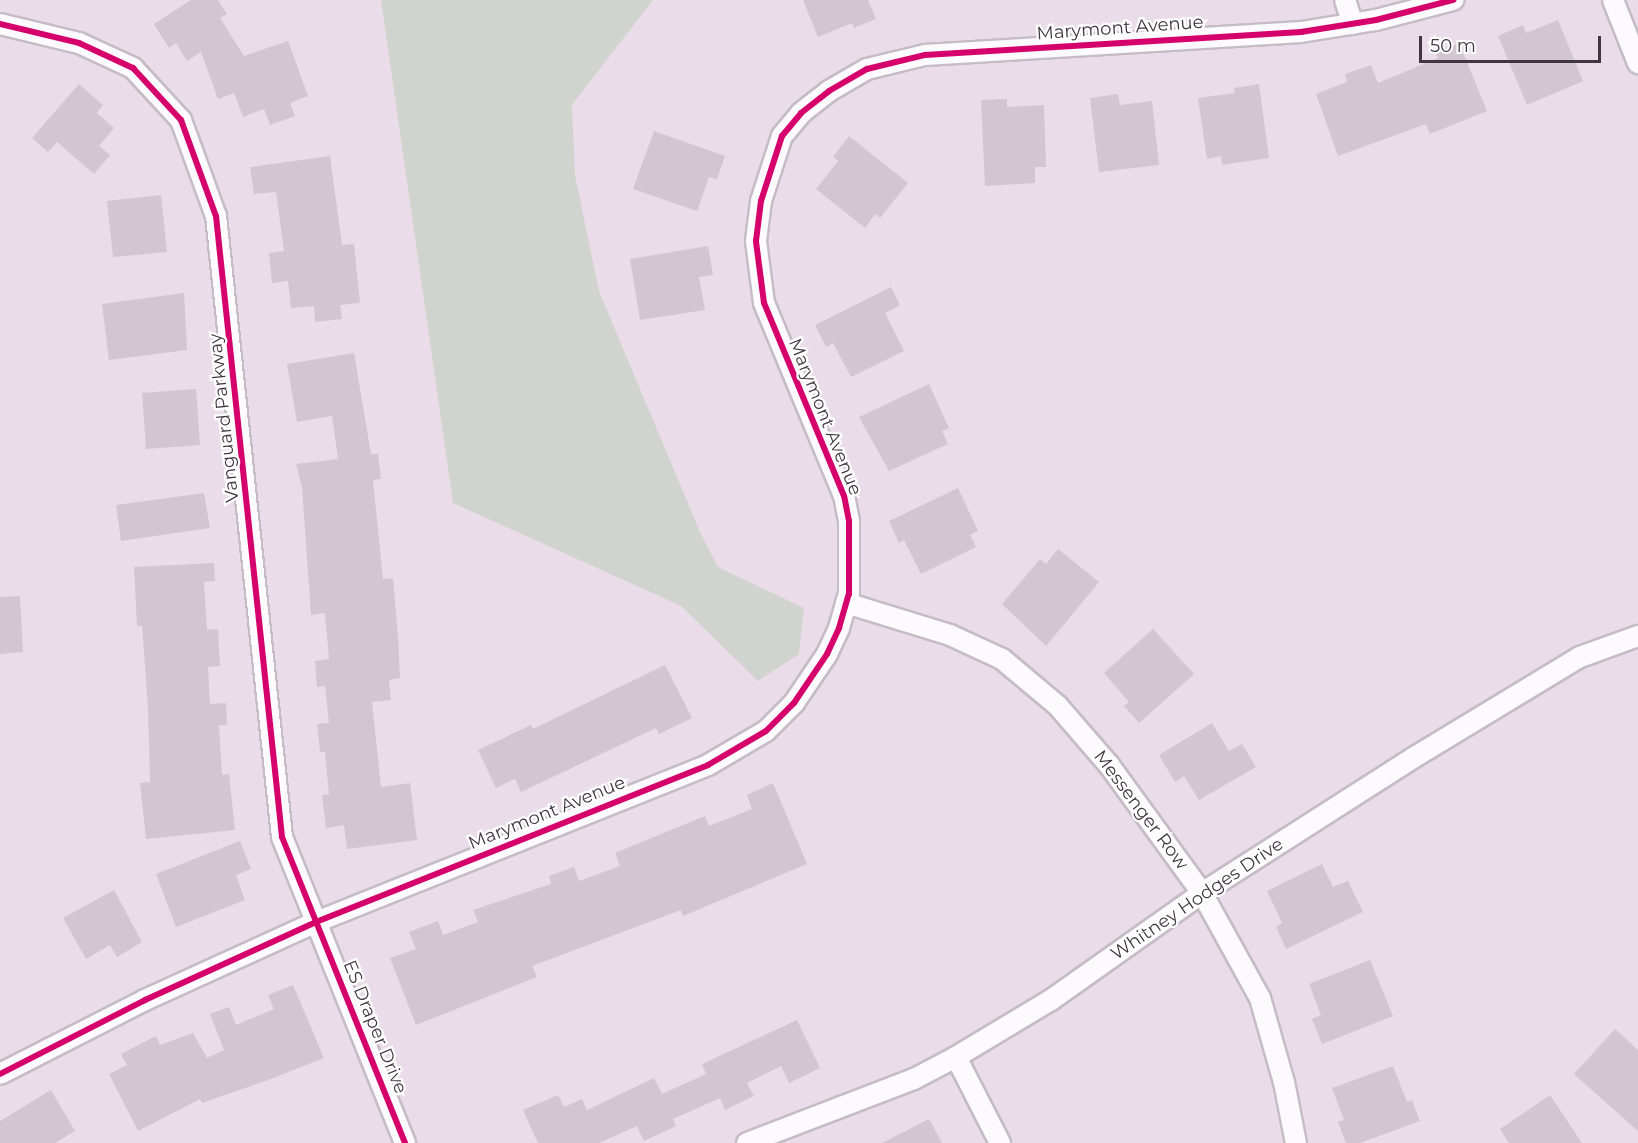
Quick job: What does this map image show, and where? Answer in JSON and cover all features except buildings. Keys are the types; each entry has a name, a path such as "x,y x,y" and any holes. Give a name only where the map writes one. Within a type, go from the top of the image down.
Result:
{"street":[{"path":"1345,0 1353,24"},
{"name":"Marymont Avenue","path":"0,1074 145,1000 316,922 708,765 766,731 794,703 827,654 846,603 850,553 844,496 774,333 757,270 760,211 771,166 782,136 801,113 847,78 883,64 925,55 1301,32 1353,24 1454,0"},
{"path":"1613,0 1638,63"},
{"name":"Vanguard Parkway","path":"0,24 79,43 133,68 181,120 216,216 282,837 316,922"},
{"name":"Messenger Row","path":"846,603 950,635 1002,659 1058,706 1109,765 1202,893 1260,998 1284,1082 1296,1143"},
{"name":"Whitney Hodges Drive","path":"747,1143 914,1079 956,1057 1051,1000 1202,893 1580,657 1638,636"},
{"name":"ES Draper Drive","path":"316,922 405,1143"},
{"path":"956,1057 1000,1143"}],"shaded area":[{"path":"381,0 653,0 572,105 575,175 599,291 700,532 718,567 804,608 799,654 758,681 681,606 453,503"}],"cycle path":[{"path":"0,1074 145,1000 316,922 708,765 766,731 794,703 827,654 839,628 849,594 849,521 844,496 764,303 756,241 761,201 782,136 801,113 829,91 867,69 925,55 1301,32 1376,20 1453,0"},
{"path":"0,24 79,43 133,68 181,120 216,216 282,837 405,1143"}]}
